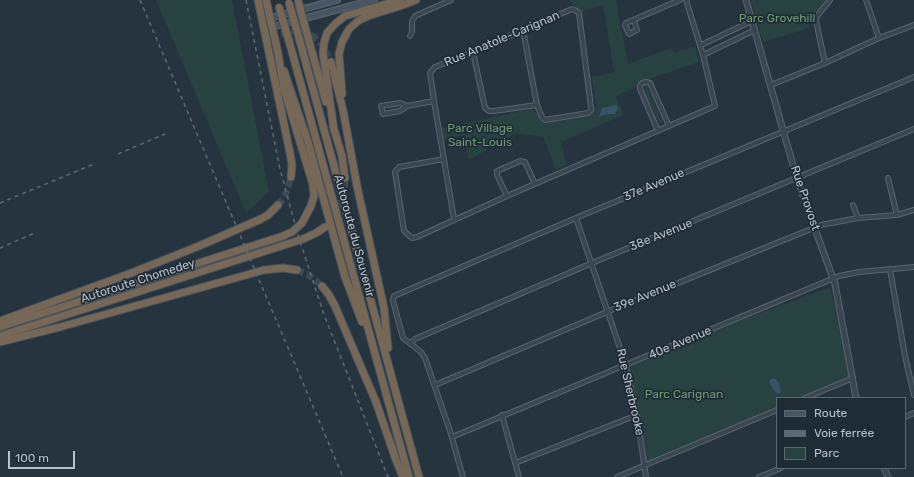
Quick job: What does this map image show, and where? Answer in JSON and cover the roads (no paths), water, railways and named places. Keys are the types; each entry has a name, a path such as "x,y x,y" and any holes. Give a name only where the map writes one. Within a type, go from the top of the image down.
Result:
{"highway":[{"path":"258,0 290,153 292,165 291,177"},
{"path":"266,0 272,27 277,35 278,53 308,142 345,277 379,369"},
{"path":"298,0 343,161 345,178"},
{"path":"334,130 323,53 324,43 328,33 335,24 345,16 400,0"},
{"path":"343,110 339,58 345,35 364,17 416,0"},
{"name":"Autoroute du Souvenir","path":"289,1 419,477"},
{"name":"Autoroute du Souvenir","path":"278,3 409,477"},
{"name":"Autoroute Chomedey","path":"0,327 289,234 302,223 310,209 314,193 308,166 284,89 278,53"},
{"path":"331,62 343,110 359,194 384,308 391,370"},
{"path":"0,321 134,272 205,243 261,219 268,215 278,205"},
{"name":"Autoroute Chomedey","path":"0,336 283,245 312,235 325,227"},
{"path":"0,342 60,327 270,268 297,270"},
{"path":"322,286 335,306 376,402 403,477"}],"main road":[{"path":"270,18 337,0"},
{"path":"272,27 374,0"}],"street":[{"path":"410,36 412,32 412,21 415,16 451,0"},
{"path":"634,20 680,0"},
{"path":"444,159 399,166 395,172 404,231 412,238 715,106 704,55 686,0"},
{"name":"Rue Provost","path":"746,0 797,179 833,279 856,397"},
{"path":"824,63 816,21 817,16 830,0"},
{"path":"866,0 879,38"},
{"name":"Rue Anatole-Carignan","path":"454,219 434,101 430,73 432,70 435,67 572,9 575,10 579,13 591,107 590,110 588,113 545,120 542,117 537,105"},
{"path":"701,45 752,21"},
{"path":"771,85 914,24"},
{"path":"473,52 485,108 489,111 494,111 537,105 523,30"},
{"path":"704,55 755,30"},
{"name":"37e Avenue","path":"410,344 405,341 402,335 393,301 395,295 914,77"},
{"path":"658,131 640,89 642,83 650,83 669,126"},
{"path":"407,106 400,102 381,106 383,114 400,111 407,106 434,101"},
{"name":"38e Avenue","path":"410,344 415,339 914,129"},
{"path":"507,196 497,175 498,171 520,161 525,162 535,184"},
{"path":"888,178 897,215"},
{"path":"853,205 858,218"},
{"name":"39e Avenue","path":"435,385 608,311 815,228 858,218 897,215 914,210"},
{"name":"Rue Sherbrooke","path":"576,218 626,366 646,477"},
{"name":"40e Avenue","path":"452,437 833,279 856,272 914,267"},
{"path":"890,269 904,356 914,395"},
{"path":"410,344 421,352 425,358 452,437 463,477"},
{"path":"807,397 853,378"},
{"path":"618,477 776,410"},
{"path":"515,463 636,415"},
{"path":"502,416 519,477"},
{"path":"759,477 779,469"}],"water":[{"path":"615,105 618,107 615,114 607,114 599,117 602,108"},
{"path":"773,378 779,383 781,391 779,394 774,391 770,384 769,381"}],"tunnel":[{"path":"281,34 291,31 299,31 313,36 322,45 331,62"},
{"path":"278,205 285,196 291,177"},
{"path":"327,225 333,218 344,194 345,178"},
{"path":"297,270 309,275 322,286"}],"railway":[{"path":"140,0 343,477"},
{"path":"246,0 280,169 298,235 323,312 388,477"},
{"path":"118,154 165,134"},
{"path":"0,203 94,164"},
{"path":"0,248 37,232"}],"park label":[{"name":"Parc Grovehill","path":"777,19"},
{"name":"Parc Village Saint-Louis","path":"480,136"},
{"name":"Parc Carignan","path":"684,395"}]}
